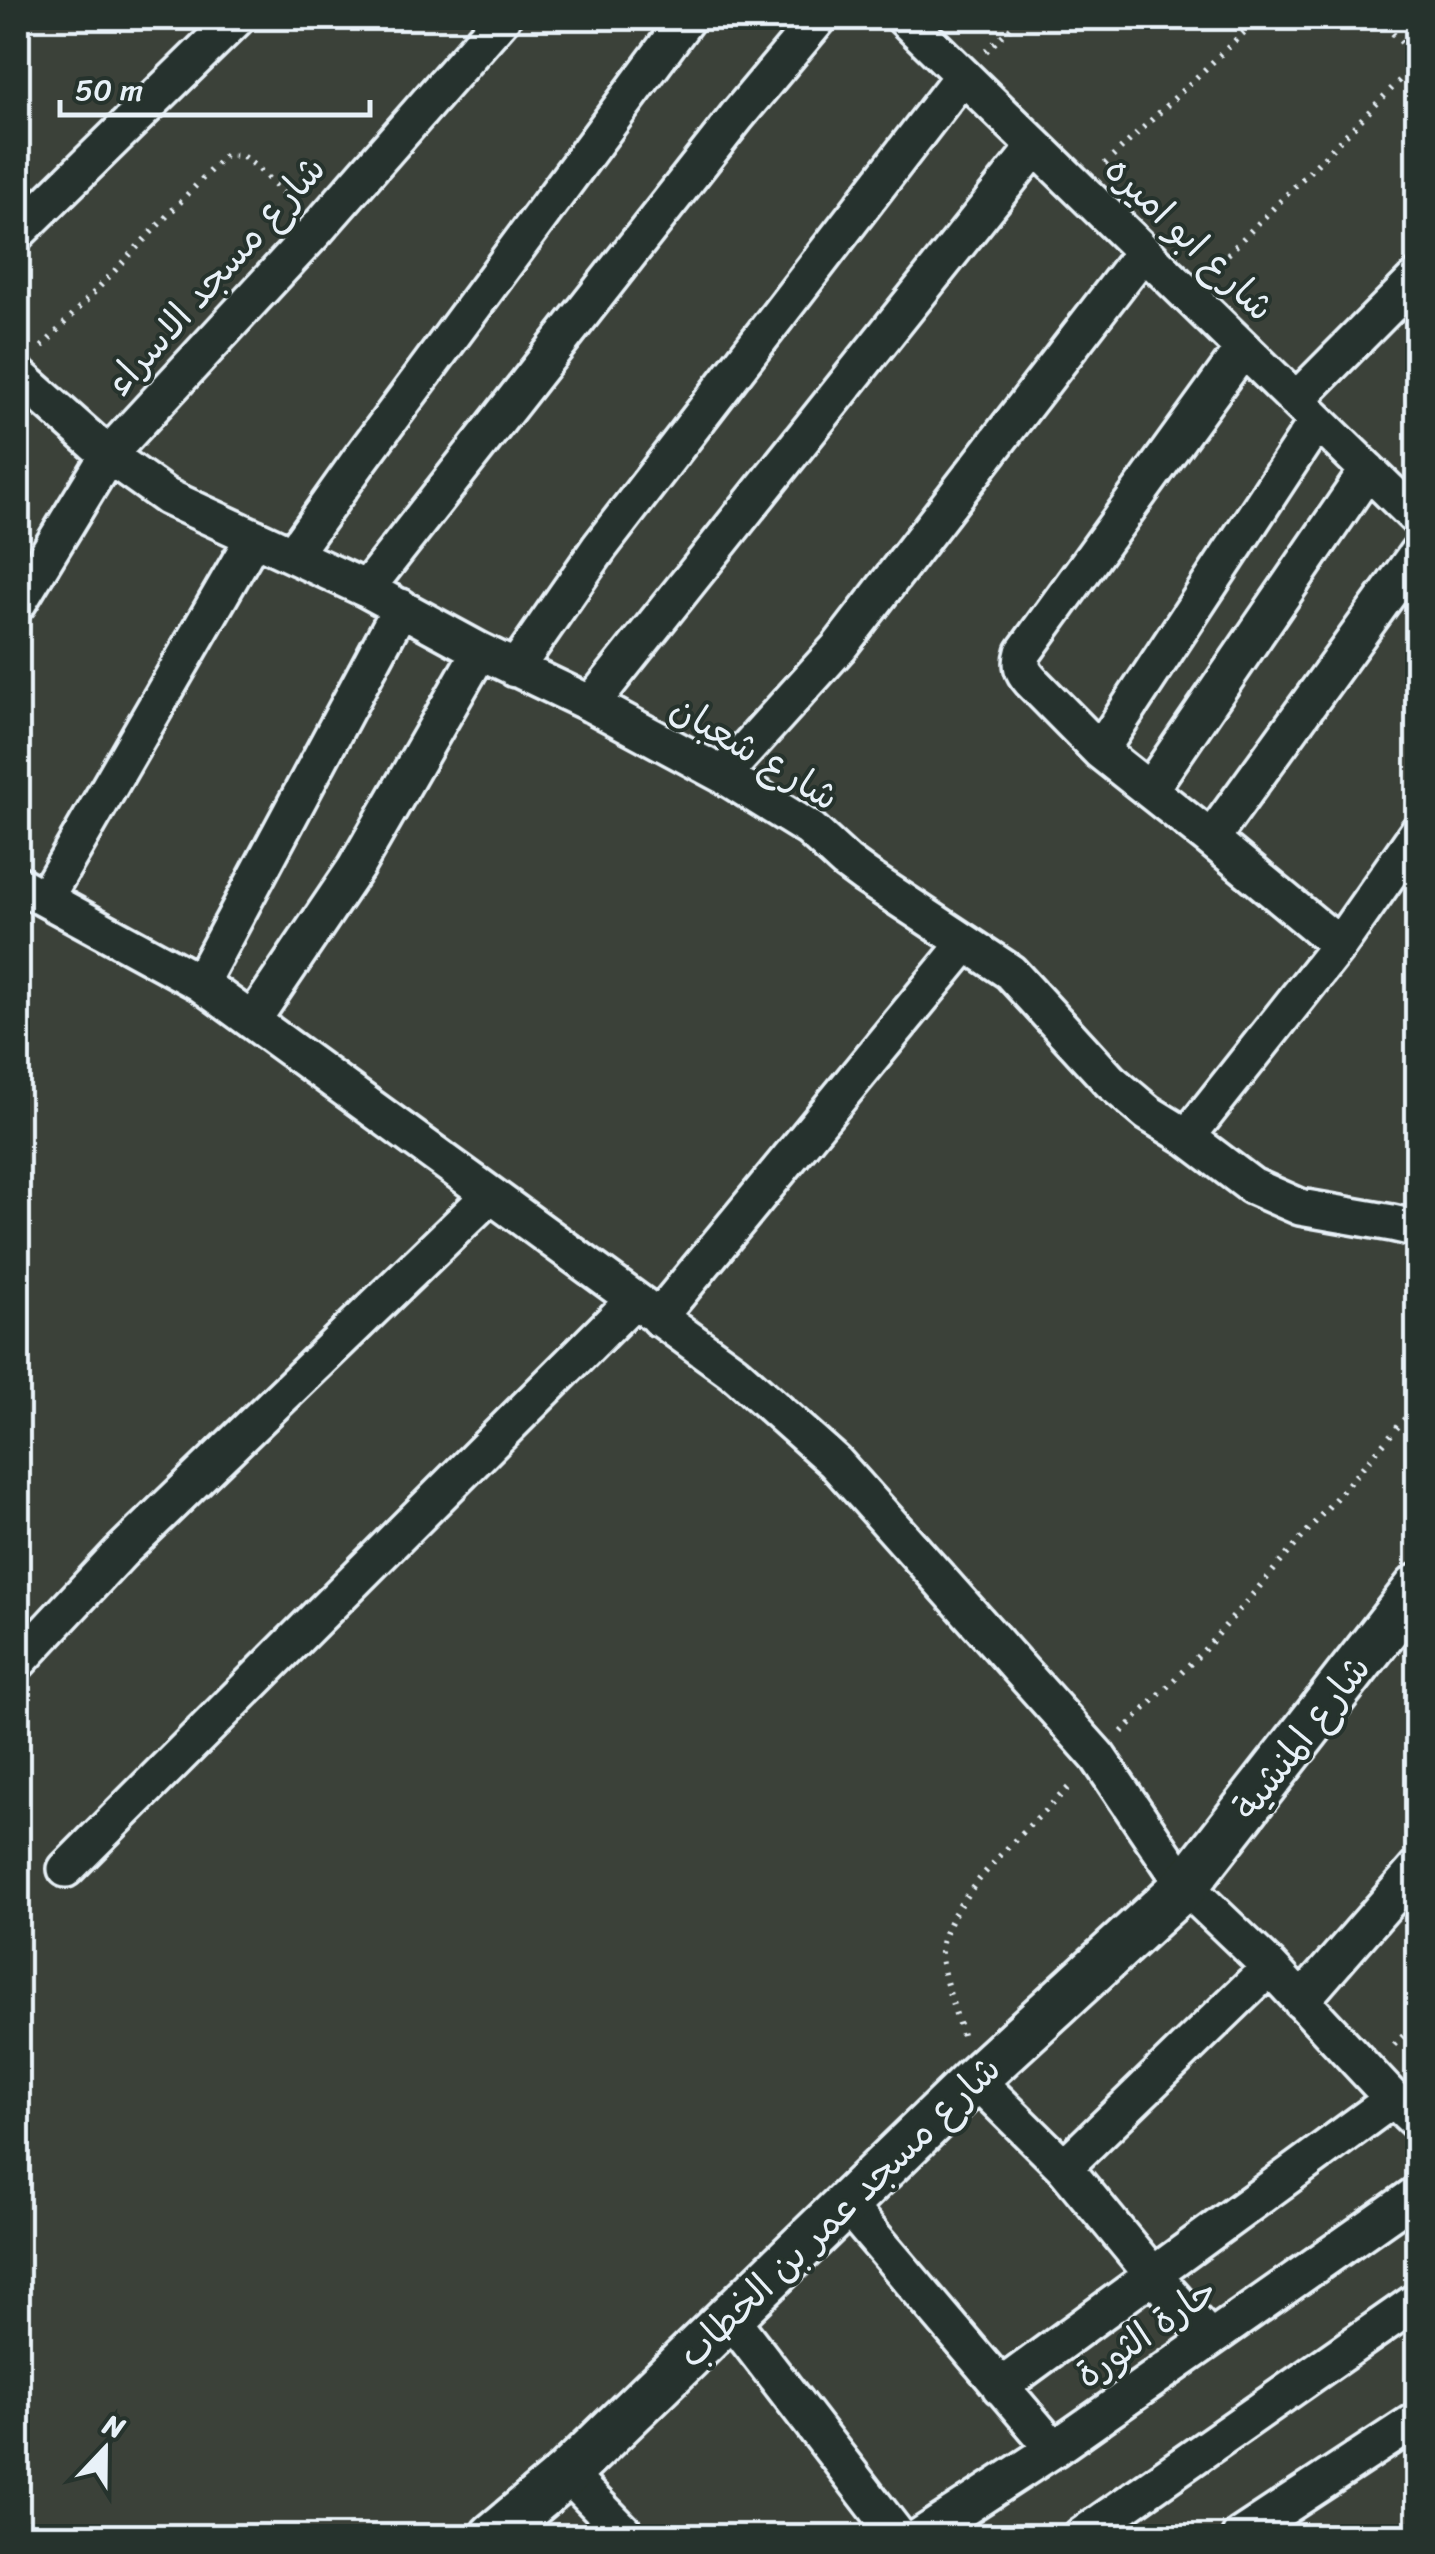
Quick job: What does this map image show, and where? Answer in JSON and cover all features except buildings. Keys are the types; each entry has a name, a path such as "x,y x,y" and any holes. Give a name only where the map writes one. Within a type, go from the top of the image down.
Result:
{"street":[{"path":"18,232 237,18"},
{"name":"شارع مسجد الاسراء","path":"18,603 108,455 318,228 502,18"},
{"path":"294,554 687,18"},
{"path":"366,588 818,18"},
{"name":"شارع ابو اميره","path":"904,18 1418,519"},
{"path":"515,669 599,548 962,76"},
{"path":"590,704 1035,147"},
{"path":"722,775 839,647 1143,252"},
{"path":"1100,751 1306,411 1418,277"},
{"path":"1243,349 1024,652 1021,662 1023,672 1100,751 1339,946"},
{"name":"شارع شعبان","path":"24,367 108,455 168,497 366,588 722,775 810,829 846,862 1010,972 1110,1081 1148,1113 1187,1136 1252,1186 1300,1208 1418,1229"},
{"path":"1150,789 1368,470"},
{"path":"254,537 31,891 200,983 734,1372 835,1462 1098,1757 1185,1886 1270,1967 1405,2111 1153,2275 1000,2387"},
{"path":"1211,839 1418,552"},
{"path":"200,983 400,607"},
{"path":"252,1021 356,867 480,651"},
{"path":"1187,1136 1339,946 1418,832"},
{"path":"66,1869 646,1309 966,944"},
{"path":"18,1662 120,1553 490,1195"},
{"name":"شارع المنشية","path":"1185,1886 1418,1588"},
{"path":"1302,2001 1418,1868"},
{"name":"شارع مسجد عمر بن الخطاب","path":"493,2536 566,2474 974,2079 1185,1886"},
{"path":"1064,2167 1270,1967"},
{"path":"974,2079 1064,2167 1210,2338"},
{"name":"حارة الثورة","path":"921,2536 1054,2449 1418,2194"},
{"path":"846,2204 1054,2449"},
{"path":"1081,2536 1418,2300"},
{"path":"729,2316 898,2536"},
{"path":"1263,2530 1418,2420"},
{"path":"566,2474 628,2536"}],"path":[{"path":"1078,188 1260,18"},
{"path":"1188,295 1418,60 1378,18"},
{"path":"24,367 225,155 242,156 258,168 318,228"},
{"path":"974,2079 940,1955 945,1929 972,1888 1208,1646 1414,1408"}]}
